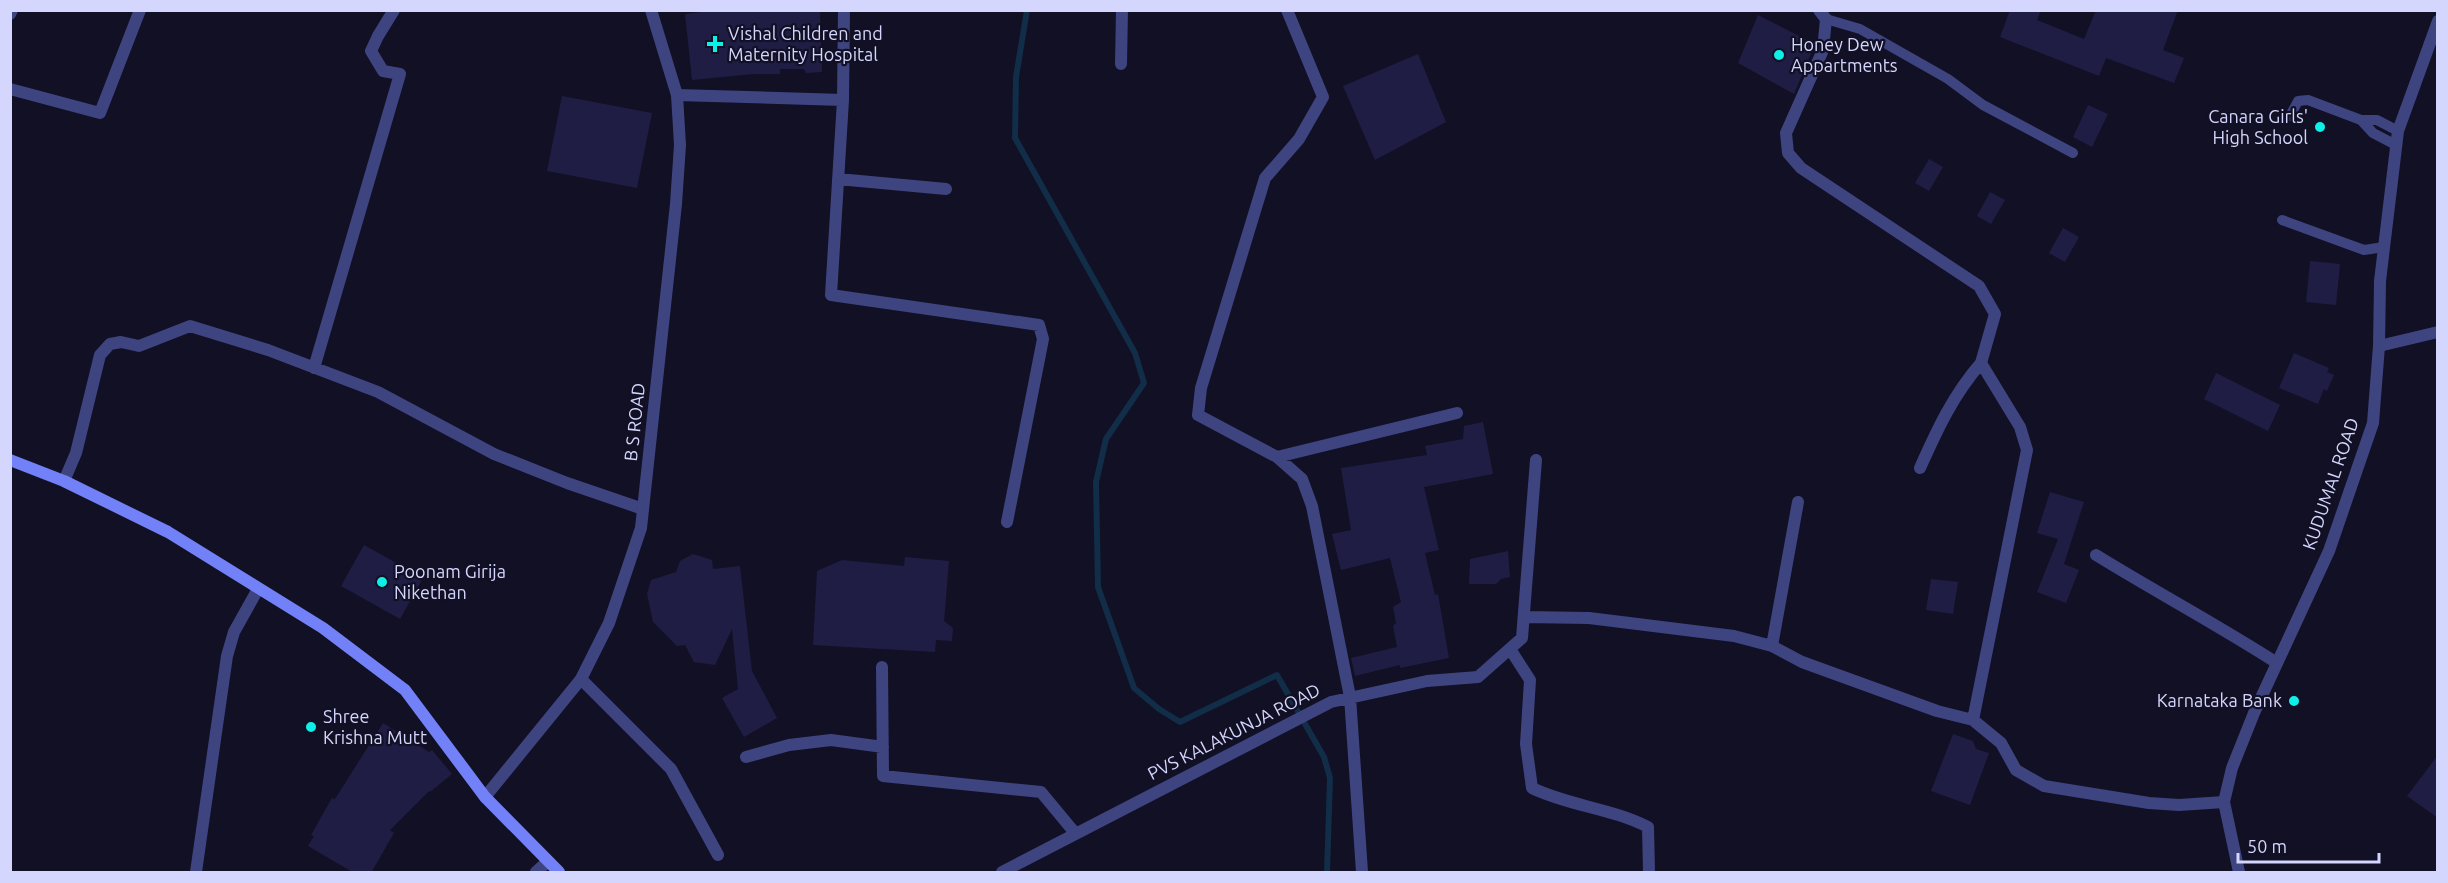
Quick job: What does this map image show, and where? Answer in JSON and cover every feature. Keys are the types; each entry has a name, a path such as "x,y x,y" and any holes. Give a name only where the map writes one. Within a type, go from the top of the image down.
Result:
{"main road":[{"path":"10,460 64,482 168,532 322,628 405,690 485,797 559,873"}],"street":[{"path":"10,88 100,112 140,10"},
{"path":"314,368 400,74 383,71 371,51 394,10"},
{"name":"B S ROAD","path":"485,797 581,679 609,623 641,528 676,204 680,145 677,95 651,10"},
{"path":"844,10 843,99 831,295 1039,325 1043,339 1006,522"},
{"path":"1121,63 1122,10"},
{"path":"1287,10 1323,97 1299,139 1265,178 1201,388 1198,415 1277,457 1302,479 1312,506 1350,697 1362,873"},
{"path":"1823,14 1823,50 1786,133 1788,153 1801,168 1979,286 1995,314 1981,363 1962,384 1942,418 1920,468"},
{"name":"KUDUMAL ROAD","path":"2239,873 2224,802 2232,768 2254,712 2329,551 2373,423 2379,346 2380,281 2398,131 2438,21"},
{"path":"677,95 843,99"},
{"path":"838,179 946,189"},
{"path":"64,482 76,453 100,356 110,344 121,342 139,346 190,326 268,350 378,392 494,454 567,483 643,509"},
{"path":"2379,346 2438,332"},
{"path":"1973,720 2028,450 2020,427 1981,363"},
{"path":"1277,457 1457,413"},
{"name":"PVS KALAKUNJA ROAD","path":"1002,873 1075,833 1331,702 1427,681 1479,677 1522,638 1536,460"},
{"path":"1772,646 1798,502"},
{"path":"2096,555 2236,636 2277,663"},
{"path":"196,873 227,656 234,632 258,588"},
{"path":"1525,617 1589,618 1757,641 1772,646 1802,662 1937,711 1973,720 2001,743 2016,770 2044,786 2149,803 2179,805 2224,802"},
{"path":"1510,649 1530,681 1526,744 1532,788 1550,797 1627,816 1648,827 1649,873"},
{"path":"882,667 883,776 1041,792 1075,833"},
{"path":"581,679 671,769 718,855"},
{"path":"746,757 789,745 831,740 883,747"},
{"path":"536,873 547,862"}],"lane":[{"path":"1823,14 1860,29 1948,79 1983,105 2073,153"},
{"path":"2290,116 2298,101 2307,100 2361,120 2377,120 2398,131"},
{"path":"2361,120 2373,133 2396,145"},
{"path":"2282,220 2364,250 2384,247"}],"building":[{"path":"718,10 820,10 822,72 806,73 804,69 780,69 780,74 692,80 685,14"},
{"path":"2010,10 2041,10 2037,20 2084,39 2096,10 2178,10 2163,50 2184,58 2174,83 2106,58 2099,76 2000,37"},
{"name":"Honey Dew Appartments","path":"1758,15 1815,44 1794,94 1738,63"},
{"path":"1418,54 1446,122 1375,160 1343,86"},
{"path":"562,96 652,113 637,188 547,171"},
{"path":"2088,105 2108,114 2092,147 2073,137"},
{"path":"1929,159 1943,167 1929,191 1915,183"},
{"path":"1990,192 2005,200 1991,224 1977,216"},
{"path":"2063,228 2079,237 2065,262 2049,253"},
{"path":"2310,261 2340,264 2336,305 2306,302"},
{"path":"2294,353 2329,368 2327,372 2334,375 2327,391 2324,389 2318,404 2279,388"},
{"path":"2216,373 2280,405 2268,431 2204,399"},
{"path":"1483,422 1493,474 1424,487 1439,550 1425,553 1435,595 1438,594 1449,658 1400,668 1400,665 1355,676 1351,658 1397,647 1393,626 1396,623 1393,607 1401,602 1390,558 1341,570 1332,534 1351,530 1341,468 1427,455 1425,446 1463,439 1464,426"},
{"path":"2050,492 2084,502 2064,564 2079,570 2066,603 2037,592 2058,539 2037,533"},
{"name":"Poonam Girija Nikethan","path":"364,545 423,578 400,619 341,586"},
{"path":"1508,551 1510,577 1501,579 1496,584 1469,584 1470,559"},
{"path":"693,554 712,560 713,569 740,566 752,671 777,718 744,737 722,698 738,689 732,629 715,665 694,662 685,645 677,646 653,622 647,594 651,580 676,572 680,561"},
{"path":"905,557 949,561 944,621 953,628 952,641 936,640 935,652 813,645 817,571 842,560 904,566"},
{"path":"1931,579 1958,582 1953,614 1926,610"},
{"path":"383,723 429,752 432,750 452,774 429,791 390,830 394,833 371,873 354,873 308,846 314,836 311,835 332,798 335,799"},
{"path":"1953,734 1973,741 1976,749 1989,753 1970,805 1931,791"},
{"path":"2438,755 2438,818 2407,796"}],"waterway":[{"path":"1027,10 1016,77 1015,138 1135,353 1144,383 1106,439 1096,482 1098,587 1134,688 1159,709 1180,722 1277,675 1324,757 1330,778 1327,872"}],"place":[{"name":"Vishal Children and Maternity Hospital","path":"715,44"},
{"name":"Honey Dew Appartments","path":"1779,55"},
{"name":"Canara Girls' High School","path":"2320,127"},
{"name":"Poonam Girija Nikethan","path":"382,582"},
{"name":"Karnataka Bank","path":"2294,701"},
{"name":"Shree Krishna Mutt","path":"311,727"}]}
